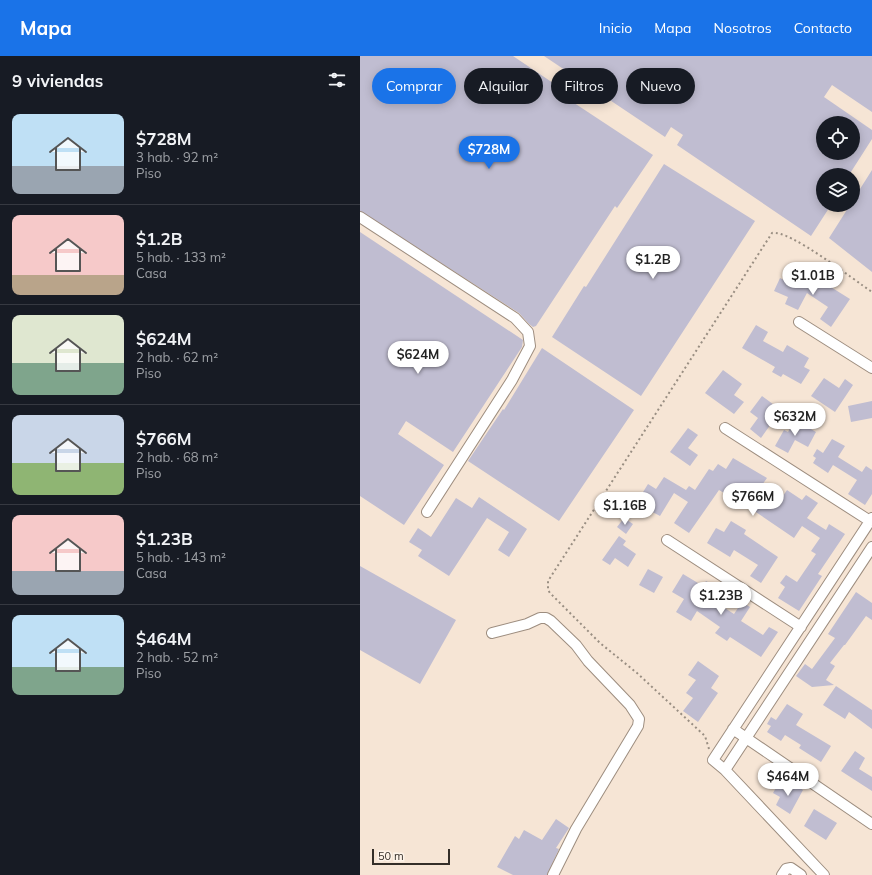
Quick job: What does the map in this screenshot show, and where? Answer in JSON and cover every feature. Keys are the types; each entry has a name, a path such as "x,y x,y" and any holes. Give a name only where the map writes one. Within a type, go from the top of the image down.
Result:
{"street":[{"path":"360,217 515,318 528,332 530,346 512,380 427,512"},
{"path":"800,322 872,368"},
{"path":"725,428 871,520 712,760 725,770 824,875"},
{"path":"667,540 800,627"},
{"path":"725,770 872,547"},
{"path":"838,570 851,579"},
{"path":"492,633 527,624 540,618 551,620 576,645 588,661 630,705 639,719 638,726 576,829 553,875"},
{"path":"733,729 872,824"},
{"path":"782,875 786,869 791,868 801,875"}],"path":[{"path":"712,760 705,736 637,673 600,643 550,593 548,581 772,233 777,232 799,242 872,292"}],"building":[{"path":"360,56 513,56 531,68 464,68 464,104 543,104 543,76 551,82 551,104 576,104 653,155 617,208 615,206 536,326 533,327 519,313 360,211"},
{"path":"544,56 872,56 872,112 832,85 824,97 852,116 816,116 816,160 859,160 853,168 816,168 816,212 826,212 811,236 677,145 683,135 671,127 665,137 616,104 618,104 618,68 562,68"},
{"path":"860,122 872,130 872,139 860,158"},
{"path":"664,164 755,221 641,396 552,337 584,286 586,287"},
{"path":"872,170 872,272 829,238 846,212 860,212 860,189"},
{"path":"360,232 523,340 522,347 453,452 406,421 398,434 444,465 404,525 360,496"},
{"path":"797,272 826,284 850,299 831,327 820,319 828,307 807,293 798,310 785,304 788,297 774,291 780,278 791,284"},
{"path":"756,325 768,332 763,341 783,352 787,345 809,358 804,367 810,370 801,384 783,374 781,377 772,372 775,367 742,348"},
{"path":"542,348 634,410 559,521 468,461 503,409 504,410"},
{"path":"723,370 742,384 734,395 744,402 734,414 705,393"},
{"path":"824,378 839,388 845,379 853,385 835,412 811,396"},
{"path":"762,396 781,410 761,438 750,429 758,418 750,412"},
{"path":"872,401 872,418 851,422 848,406"},
{"path":"795,420 816,432 808,447 795,440 788,453 775,446 784,430 788,432"},
{"path":"688,428 698,435 688,448 698,455 690,466 670,452"},
{"path":"832,439 845,446 838,457 862,472 866,466 872,470 872,494 865,505 848,494 857,480 833,465 828,473 813,463 816,458 813,456 817,449 823,453"},
{"path":"733,458 767,478 757,492 777,505 787,490 802,500 806,495 818,503 807,518 826,530 829,524 845,534 818,574 822,576 799,611 778,598 785,587 780,583 786,575 797,582 816,554 811,551 820,538 802,526 794,538 725,491 724,493 719,490 689,533 674,523 688,502 674,493 660,516 643,507 646,501 640,497 648,484 656,489 664,477 686,490 689,486 695,490 709,469 713,471 718,464 726,469"},
{"path":"479,497 527,529 509,557 498,550 509,532 487,518 449,576 418,556 422,550 409,542 418,528 431,537 456,498 472,508"},
{"path":"624,518 633,524 626,534 617,527"},
{"path":"731,521 746,530 744,534 778,557 761,583 750,576 758,565 734,550 730,557 707,543 716,528 724,532"},
{"path":"619,536 626,541 623,545 636,554 628,567 615,558 610,565 602,560"},
{"path":"360,566 456,620 420,684 360,650"},
{"path":"648,569 663,577 654,593 639,585"},
{"path":"683,574 703,586 706,581 713,585 706,596 734,614 742,602 750,607 741,621 763,635 769,627 778,632 761,657 730,637 727,641 715,633 720,627 697,611 691,621 676,612 684,599 672,592"},
{"path":"856,592 872,603 872,620 866,616 830,663 835,666 826,680 834,685 812,687 796,676 805,664 812,669 835,638 828,634"},
{"path":"698,661 719,676 711,688 718,693 698,722 683,711 693,698 686,693 696,680 688,675"},
{"path":"836,686 872,710 872,729 849,712 845,719 823,705"},
{"path":"787,704 803,714 796,725 831,746 821,762 799,748 801,745 785,735 781,741 767,732 771,726 767,724 771,717 776,720"},
{"path":"855,751 865,758 859,769 872,777 872,791 841,771"},
{"path":"791,783 803,790 790,814 776,805 780,797 773,793 777,786 786,791"},
{"path":"814,809 837,823 826,840 804,826"},
{"path":"556,819 569,828 556,848 559,849 547,875 513,875 497,867 515,836 519,839 524,830 542,840"}]}
